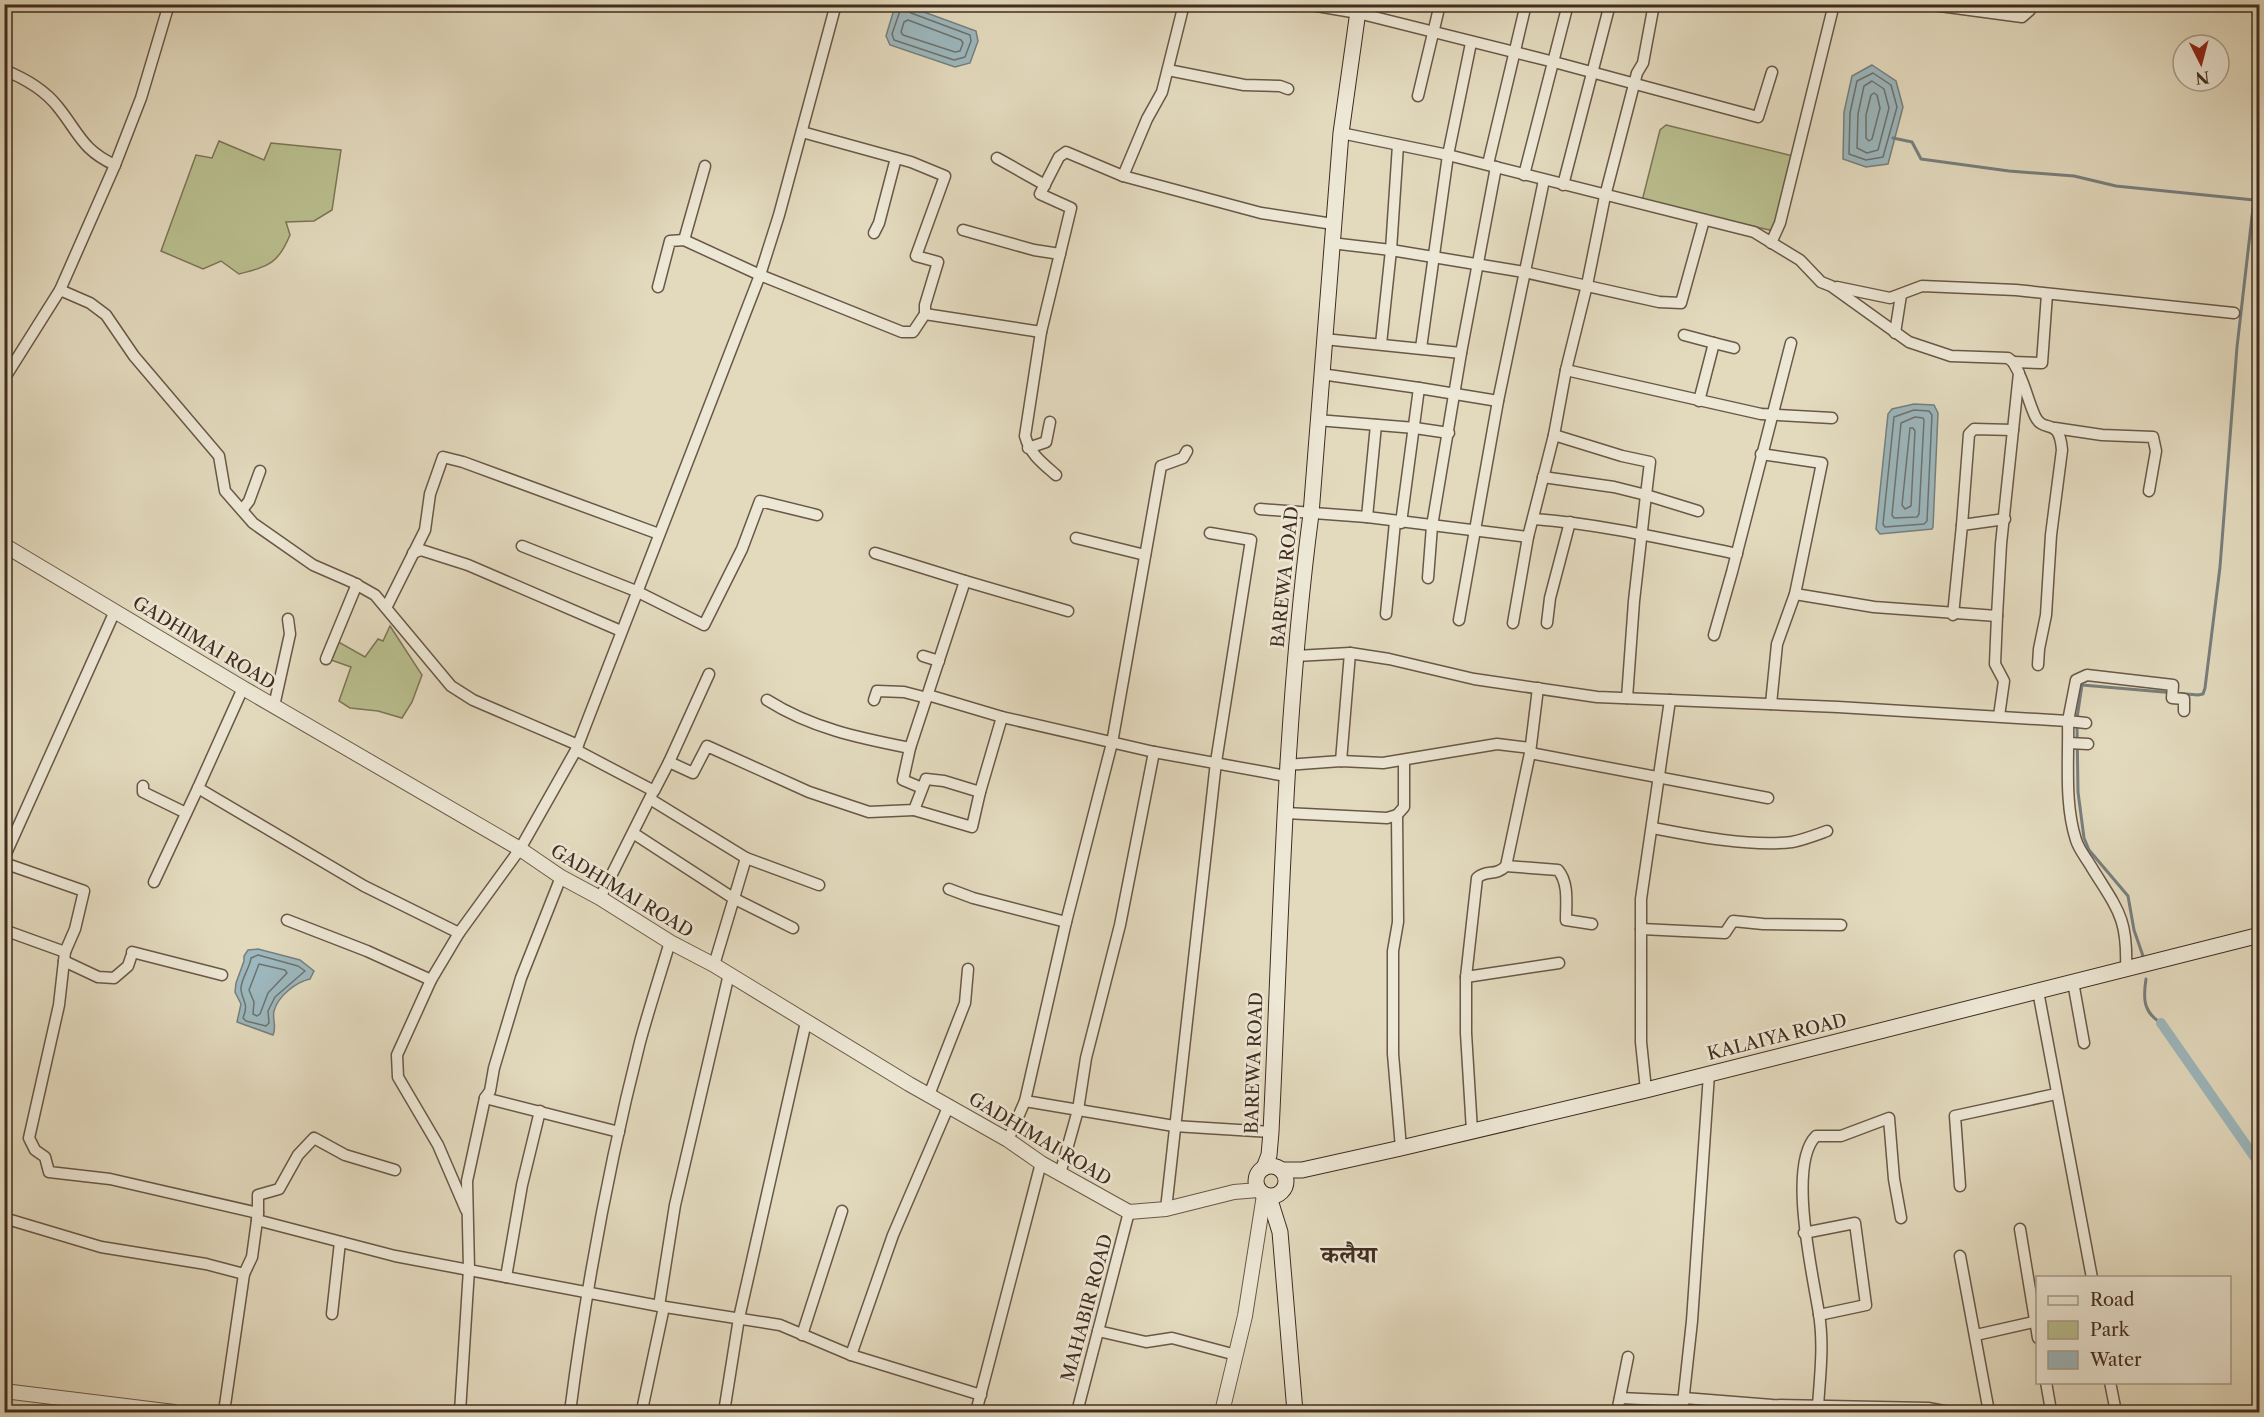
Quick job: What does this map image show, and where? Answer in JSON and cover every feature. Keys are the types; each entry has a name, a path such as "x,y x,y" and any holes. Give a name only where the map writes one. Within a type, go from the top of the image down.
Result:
{"main road":[{"name":"BAREWA ROAD","path":"1295,1413 1281,1232 1265,1183 1271,1132 1286,770 1311,514 1341,132 1358,9"},
{"name":"KALAIYA ROAD","path":"1283,1173 1401,1148 1646,1090 2259,935"},
{"path":"1283,1173 1284,1190 1265,1183 1283,1173"}],"street":[{"path":"4,379 60,290 115,165 141,98 169,4"},
{"path":"466,1210 438,1145 398,1077 397,1055 431,980 459,933 520,849 577,748 760,275 802,132 836,4"},
{"path":"1123,176 1147,119 1162,92 1184,4"},
{"path":"1305,4 1358,9 1433,33 1593,72 1758,117 1772,72"},
{"path":"1418,96 1440,4"},
{"path":"1428,578 1432,526 1478,266 1492,166 1526,4"},
{"path":"1524,175 1568,4"},
{"path":"1563,185 1610,4"},
{"path":"1513,623 1528,537 1554,435 1566,370 1587,285 1605,196 1634,83 1643,63 1654,4"},
{"path":"1771,243 1780,223 1834,4"},
{"path":"1926,4 2022,17 2030,10 2031,4"},
{"path":"1421,348 1448,155 1471,43"},
{"path":"4,70 27,80 49,98 80,139 97,157 115,165"},
{"path":"1168,70 1244,85 1280,86 1288,89"},
{"path":"658,287 670,241 684,240 760,275 903,332 912,332 926,314 926,305 938,262 916,256 945,176 896,158 802,132"},
{"path":"1341,132 1448,155 1754,232 1800,260 1821,282 1890,298 1922,286 2016,290 2234,313"},
{"path":"1381,344 1391,250 1398,145"},
{"path":"1056,475 1028,448 1025,436 1041,332 1071,208 1040,194 1059,157 1066,152 1123,176 1261,213 1333,224"},
{"path":"874,233 879,223 896,158"},
{"path":"997,158 1045,185"},
{"path":"684,240 705,166"},
{"path":"1459,620 1498,401 1544,180"},
{"path":"1331,243 1391,250 1524,272 1659,302 1681,303 1704,220"},
{"path":"963,231 1034,250 1060,254"},
{"path":"1831,286 1909,342 1951,356 2008,358 2013,362 2019,374 2036,418 2043,425 2102,435 2153,437 2156,451 2149,491"},
{"path":"60,290 90,303 106,315 134,356 219,456 225,491 254,523 313,565 357,584 375,595 387,606 452,686 473,700 577,748 746,858 819,885"},
{"path":"2013,362 2042,363 2047,294"},
{"path":"1895,333 1901,295"},
{"path":"926,314 1041,332"},
{"path":"1684,335 1734,348"},
{"path":"1324,339 1461,353"},
{"path":"1699,401 1714,343"},
{"path":"1714,635 1791,343"},
{"path":"1566,370 1761,414 1832,418"},
{"path":"1321,374 1498,401"},
{"path":"1999,716 2004,681 1995,664 2001,544 2019,374"},
{"path":"1386,614 1398,522 1415,428 1419,388"},
{"path":"1317,420 1449,433"},
{"path":"1028,448 1046,442 1050,422"},
{"path":"1366,517 1376,425"},
{"path":"2038,665 2038,649 2046,615 2051,535 2062,450 2061,436 2055,428"},
{"path":"1953,615 1969,434 1974,429 2013,430"},
{"path":"1554,435 1650,462 1634,601 1627,698"},
{"path":"1008,1140 1025,1101 1066,922 1112,742 1161,466 1183,458 1187,451"},
{"path":"1761,454 1822,462 1795,594 1777,644 1771,704"},
{"path":"387,606 425,530 430,494 443,457 515,480 658,534"},
{"path":"242,510 249,501 260,471"},
{"path":"1543,477 1614,487 1698,511"},
{"path":"522,546 636,591 704,625 742,549 760,501 817,514"},
{"path":"1260,509 1366,517 1528,537"},
{"path":"1534,519 1570,522 1642,534 1737,554"},
{"path":"1962,525 2005,519"},
{"path":"1547,623 1550,598 1570,522"},
{"path":"1166,1209 1216,762 1251,540 1210,533"},
{"path":"1076,537 1145,555"},
{"name":"GADHIMAI ROAD","path":"4,545 243,688 520,849 561,877 1008,1140 1041,1163 1129,1212"},
{"path":"413,553 421,550 468,565 621,631"},
{"path":"875,553 1068,611"},
{"path":"922,788 903,780 910,748 966,581"},
{"path":"326,659 357,584"},
{"path":"1795,594 1865,606 1953,615 1997,616"},
{"path":"4,858 115,612"},
{"path":"274,706 290,634 288,619"},
{"path":"1341,761 1350,653"},
{"path":"1296,656 1350,653 1389,659 1474,679 1597,697 1771,704 2077,722"},
{"path":"923,656 939,661"},
{"path":"600,898 669,762 709,674"},
{"path":"2126,970 2125,926 2116,904 2077,843 2071,823 2078,743 2076,680 2087,675 2173,685 2172,698 2184,699 2184,711"},
{"path":"154,882 243,688"},
{"path":"1472,1131 1466,1033 1466,977 1477,878 1482,874 1500,872 1506,866 1530,750 1538,688"},
{"path":"874,700 877,691 904,692 1154,752 1286,770 1341,761 1383,763 1404,761 1497,744 1660,779 1768,798"},
{"path":"767,700 785,712 831,730 910,748"},
{"path":"1646,1090 1641,1042 1641,899 1670,700"},
{"path":"669,762 693,773 707,746 809,792 869,812 914,810 972,827 1002,717"},
{"path":"1060,1174 1078,1110 1086,1058 1120,925 1154,752"},
{"path":"1285,813 1388,818 1397,815 1404,807 1404,761"},
{"path":"914,810 926,779 944,781 980,792"},
{"path":"143,786 143,792 186,813"},
{"path":"198,788 290,840 364,886 459,933"},
{"path":"1397,815 1398,921 1393,951 1393,1054 1401,1148"},
{"path":"1653,828 1762,843 1793,842 1827,831"},
{"path":"633,833 733,898 793,928"},
{"path":"714,965 746,858"},
{"path":"4,863 84,891 75,929 64,956 59,1005 29,1138 35,1150 45,1157 49,1172 110,1179 395,1256 587,1293 780,1325 851,1355 981,1395"},
{"path":"1506,866 1558,870 1564,877 1566,888 1566,920 1592,924"},
{"path":"460,1413 469,1269 467,1181 485,1098 490,1090 494,1068 521,978 561,877"},
{"path":"949,889 973,898 1066,922"},
{"path":"287,920 367,951 431,980"},
{"path":"1641,929 1725,933 1733,921 1763,924 1841,925"},
{"path":"4,930 64,956 99,977 114,978 128,966 132,954 222,975"},
{"path":"570,1413 587,1293 619,1132 640,1040 670,942"},
{"path":"1466,977 1559,963"},
{"path":"929,1095 965,1004 968,969"},
{"path":"642,1410 662,1306 675,1205 729,974"},
{"path":"2073,982 2084,1043"},
{"path":"2038,991 2092,1276"},
{"path":"724,1413 739,1318 806,1022"},
{"path":"1683,1404 1693,1310 1709,1074"},
{"path":"1960,1186 1954,1116 2056,1094"},
{"path":"485,1098 619,1132"},
{"path":"1025,1101 1174,1125 1271,1132"},
{"path":"851,1355 893,1235 949,1105"},
{"path":"506,1277 522,1185 540,1111"},
{"path":"1818,1406 1822,1348 1819,1315 1804,1233 1803,1199 1808,1144 1816,1136 1840,1136 1889,1118 1893,1179 1901,1218"},
{"path":"224,1413 244,1274 252,1257 258,1195 279,1189 298,1155 314,1138 345,1155 395,1170"},
{"path":"976,1413 1041,1163"},
{"path":"1129,1212 1166,1209 1265,1183 1245,1316 1222,1413"},
{"path":"802,1335 842,1211"},
{"name":"MAHABIR ROAD","path":"1077,1413 1129,1212"},
{"path":"4,1218 100,1247 206,1264 244,1274"},
{"path":"1804,1233 1855,1223 1866,1305 1819,1315"},
{"path":"1976,1335 2036,1321 2020,1229"},
{"path":"332,1314 340,1242"},
{"path":"1960,1256 1989,1413"},
{"path":"1098,1331 1146,1342 1172,1338 1236,1354"},
{"path":"1617,1413 1628,1357"},
{"path":"2046,1384 2050,1405"},
{"path":"2110,1384 2116,1413"},
{"path":"4,1392 174,1413"},
{"path":"1620,1398 1771,1409 1818,1406 1927,1410 1949,1413"}],"green space":[{"path":"1666,125 1793,156 1774,231 1642,201 1660,130"},
{"path":"219,141 264,160 271,143 341,150 332,210 314,221 286,222 290,235 276,258 265,266 239,274 221,261 203,269 161,251 196,155 212,158"},
{"path":"390,626 422,675 412,702 402,718 378,711 350,708 339,701 351,667 331,660 337,641 365,657 378,639 383,641"}],"water":[{"path":"905,5 976,31 978,41 970,63 955,67 890,45 886,36 895,6"},
{"path":"1872,65 1896,81 1903,107 1888,164 1866,167 1843,159 1844,112 1852,76"},
{"path":"1914,404 1934,405 1938,413 1933,527 1932,529 1880,534 1876,529 1888,414 1892,409"},
{"path":"258,949 300,960 314,971 310,979 294,986 279,1000 274,1011 273,1035 237,1022 241,1004 235,992 236,983 244,956 248,950"}],"waterway":[{"path":"1893,138 1912,142 1921,159 2009,171 2074,176 2116,186 2254,200 2260,153"},
{"path":"2077,718 2082,685 2203,694 2220,567 2237,347 2253,208"},
{"path":"2077,725 2078,792 2084,838 2089,850 2128,896 2134,930 2143,956"},
{"path":"2146,979 2146,1004 2151,1014 2161,1023"},
{"path":"2161,1023 2260,1165"}],"district":[{"name":"कलैया","path":"1349,1255"}]}
